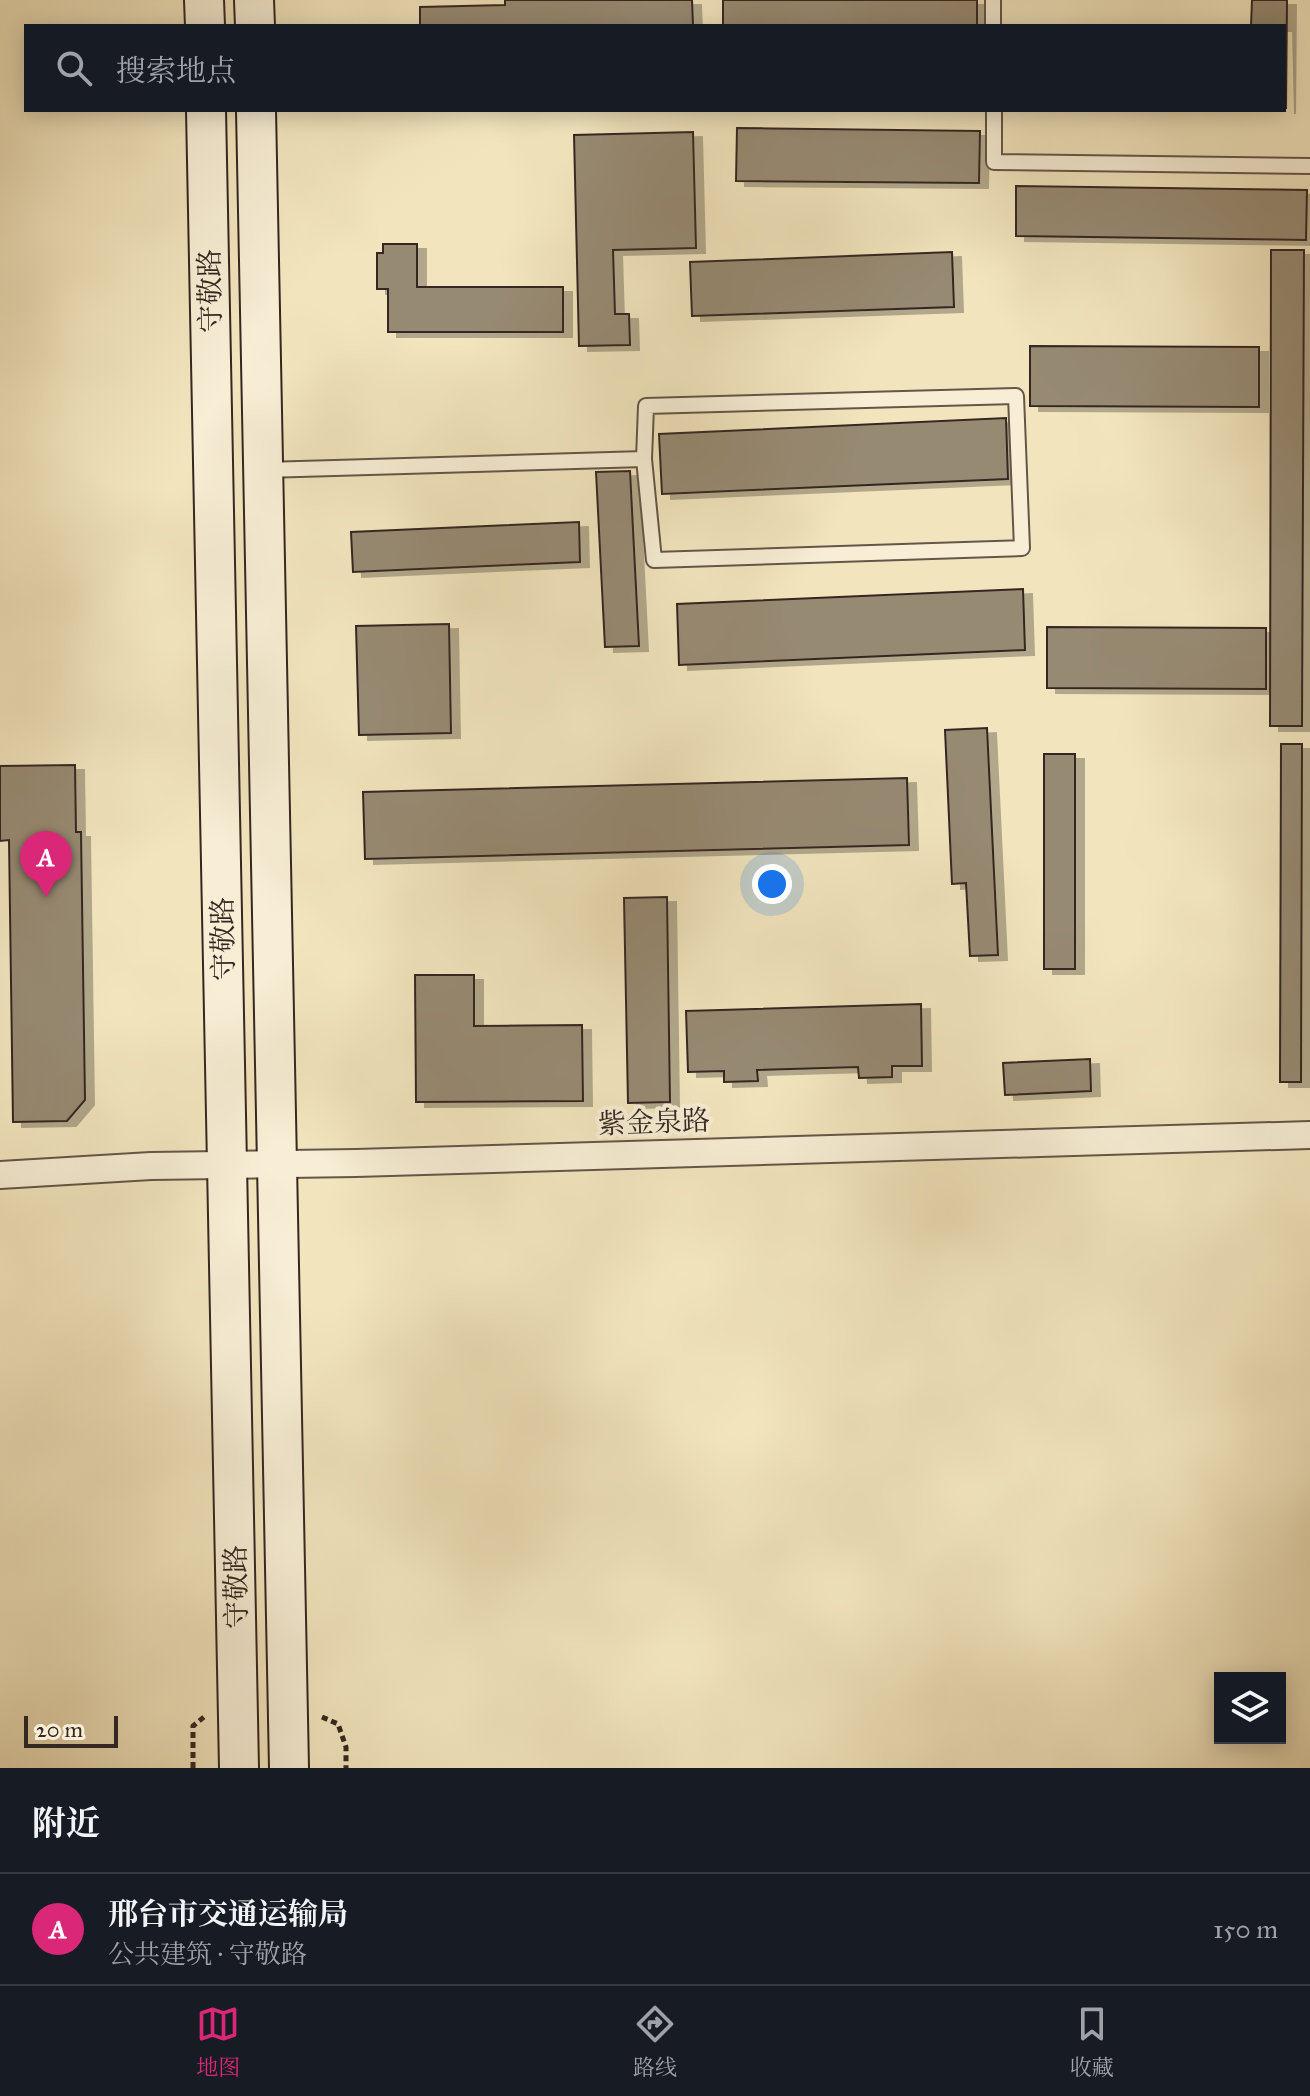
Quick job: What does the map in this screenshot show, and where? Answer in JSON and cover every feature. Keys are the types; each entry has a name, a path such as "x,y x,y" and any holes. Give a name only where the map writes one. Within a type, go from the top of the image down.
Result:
{"main road":[{"path":"204,0 205,24"},
{"path":"254,0 255,24"},
{"name":"守敬路","path":"206,112 239,1768"},
{"name":"守敬路","path":"256,112 289,1768"}],"street":[{"name":"紫金泉路","path":"0,1175 151,1166 1310,1135"}],"lane":[{"path":"993,0 993,24"},
{"path":"994,112 994,162 1310,166"},
{"path":"1016,396 1022,548 654,560 644,459 646,406 1016,396"},
{"path":"264,470 644,459"}],"path":[{"path":"288,1702 338,1724 346,1747 346,1768"}],"building":[{"path":"505,0 692,0 693,24 420,24 420,7 505,5"},
{"path":"723,0 977,0 977,24 723,24"},
{"path":"1252,0 1287,0 1286,109 1286,24 1251,24"},
{"path":"737,128 980,131 979,183 736,181"},
{"path":"693,132 696,248 613,250 615,314 629,314 630,345 579,346 574,135"},
{"path":"1016,186 1307,190 1306,240 1016,236"},
{"path":"383,244 417,244 417,287 563,287 563,332 388,332 388,289 377,289 377,253 383,253"},
{"path":"1271,250 1304,250 1302,726 1270,726"},
{"path":"952,252 954,307 692,316 690,262"},
{"path":"1030,346 1259,347 1259,407 1030,406"},
{"path":"1006,418 1008,479 662,494 659,434"},
{"path":"630,471 639,646 605,647 596,472"},
{"path":"579,522 580,562 353,572 351,532"},
{"path":"1023,589 1025,650 679,665 677,604"},
{"path":"449,624 451,733 359,735 356,626"},
{"path":"1047,627 1266,628 1266,689 1047,688"},
{"path":"987,728 998,955 970,956 966,883 952,884 945,730"},
{"path":"1281,744 1302,744 1301,1082 1280,1082"},
{"path":"1044,754 1075,754 1075,969 1044,969"},
{"path":"75,765 76,832 81,832 85,1100 67,1121 13,1122 9,840 0,841 0,766"},
{"path":"907,778 909,845 365,859 363,792"},
{"path":"667,897 670,1102 628,1103 624,898"},
{"path":"415,975 474,975 474,1026 582,1025 583,1101 416,1102"},
{"path":"921,1004 922,1066 892,1066 892,1077 859,1078 858,1067 757,1070 758,1081 724,1082 724,1071 688,1072 686,1011"},
{"path":"1090,1059 1091,1091 1005,1095 1003,1063"}],"place":[{"name":"邢台市交通运输局","path":"46,897"}]}
